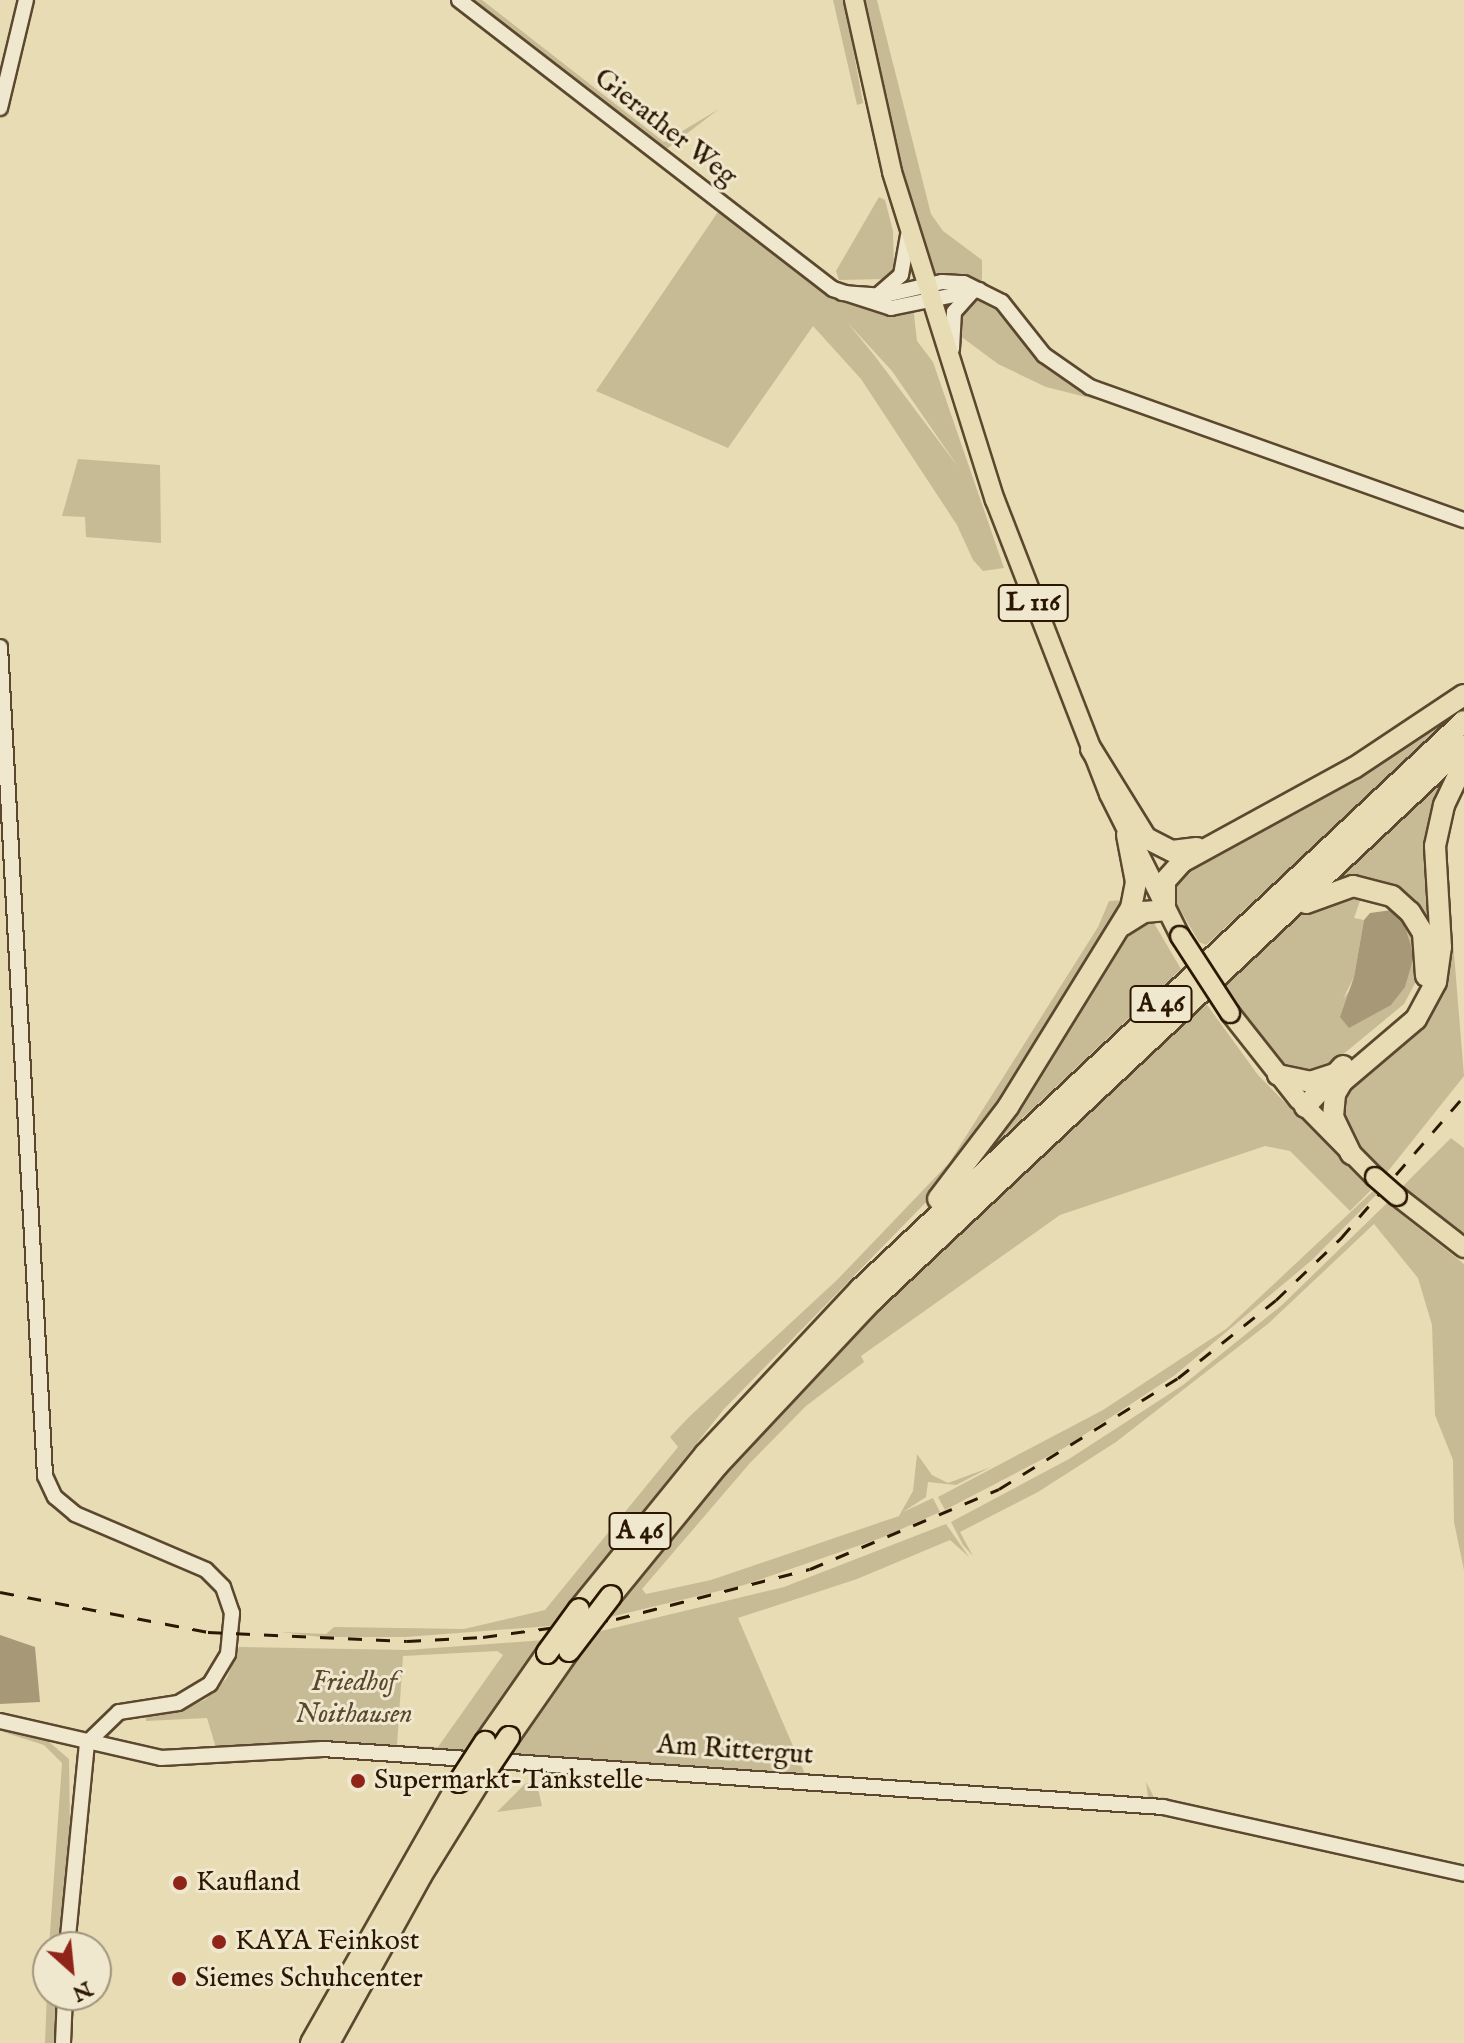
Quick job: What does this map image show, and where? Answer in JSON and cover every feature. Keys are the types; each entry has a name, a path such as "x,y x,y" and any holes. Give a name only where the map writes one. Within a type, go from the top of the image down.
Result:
{"highway":[{"path":"1118,930 1141,914 1165,910 1164,884 1170,872 1220,840 1354,768 1464,695"},
{"name":"A 46","path":"311,2043 459,1782 485,1742 579,1609 705,1454 860,1289 1464,721"},
{"name":"A 46","path":"329,2043 414,1888 509,1737 611,1596 717,1466 832,1342 1464,745"},
{"path":"1091,749 1150,842 1178,852 1220,840"},
{"path":"1278,1075 1310,1082 1338,1078 1408,1028 1434,988 1441,954 1435,846 1444,805 1464,763"},
{"path":"860,1289 992,1130 1118,930 1135,895 1127,835"},
{"path":"1243,952 1306,903 1336,888 1375,889 1410,912 1427,948 1420,991 1398,1020 1305,1107"},
{"path":"1338,1078 1333,1117 1351,1154"}],"main road":[{"name":"L 116","path":"854,0 872,99 956,383 1026,586 1127,835 1180,936 1230,1013 1278,1075 1305,1107 1375,1177 1464,1248"}],"street":[{"path":"0,108 26,0"},
{"name":"Gierather Weg","path":"459,0 719,210 842,293 883,308 928,294"},
{"path":"873,297 892,287 904,267 906,219"},
{"path":"928,294 979,290 1005,305 1050,362 1090,387 1464,520"},
{"path":"956,383 952,319 962,299 979,290"},
{"name":"Gierather Weg","path":"842,293 873,297 928,294"},
{"path":"0,647 5,855 45,1476 55,1497 75,1514 206,1570 223,1587 232,1613 227,1658 207,1687 178,1703 119,1712 87,1743 69,1931"},
{"name":"Am Rittergut","path":"0,1721 161,1758 323,1749 1151,1806 1209,1814 1464,1874"},
{"path":"63,2043 64,2011"}],"green space":[{"path":"468,0 482,0 664,142 719,109 668,148 657,149"},
{"path":"833,0 844,0 863,103 857,105"},
{"path":"854,0 877,0 931,214 943,231 982,260 982,291 1050,362 1178,420 1046,387 998,364 951,329 978,290 926,286"},
{"path":"879,197 885,200 893,231 894,272 885,279 839,280 836,271"},
{"path":"722,206 833,289 913,306 917,341 933,362 1004,568 983,571 973,560 957,525 861,379 813,326 728,448 596,391","holes":["847,322 892,371 959,468"]},
{"path":"78,459 160,465 161,543 86,537 85,517 62,516"},
{"path":"1462,708 1206,945 1199,942 1169,891 1175,875"},
{"path":"1448,776 1436,799 1427,881 1436,949 1414,908 1330,885"},
{"path":"1344,893 1361,898 1354,918 1364,920 1354,977 1343,999 1403,920 1385,901 1414,930 1420,974 1404,1004 1318,1075 1287,1071 1224,985 1306,911"},
{"path":"1125,900 1019,1079 932,1196 724,1409 551,1626 406,1637 321,1637 280,1632 326,1634 334,1627 464,1629 545,1610 678,1447 670,1437 838,1279 949,1163 1098,927 1109,901"},
{"path":"1151,918 1181,969 977,1161 1116,942 1137,922"},
{"path":"1447,936 1453,941 1464,1076 1385,1175 1350,1137 1338,1108 1342,1095 1401,1042"},
{"path":"1205,1002 1258,1075 1371,1190 1350,1211 1290,1151 1265,1146 1060,1215 861,1356 864,1362 806,1406 750,1463 642,1589 646,1594 711,1580 899,1516 913,1491 917,1454 932,1475 948,1483 991,1467 956,1485 928,1482 926,1497 903,1512 933,1498 940,1512 881,1538 744,1585 610,1617 706,1494 879,1307"},
{"path":"1451,1138 1464,1148 1464,1236 1400,1189"},
{"path":"1373,1191 1377,1194 1312,1260 1175,1375 1064,1448 945,1510 938,1497 1103,1410 1226,1329"},
{"path":"1387,1203 1464,1264 1464,1570 1454,1522 1453,1460 1435,1415 1432,1325 1418,1278 1374,1224 1269,1323 1116,1442 1038,1492 960,1532 973,1556 963,1545 951,1522 1069,1459 1183,1385 1282,1305"},
{"path":"946,1524 969,1557 950,1540 857,1579 738,1618 805,1774 1148,1797 1146,1782 1156,1801 508,1757 597,1632 784,1587"},
{"name":"Friedhof Noithausen","path":"544,1640 464,1754 281,1744 216,1748 207,1718 146,1721 146,1715 179,1712 206,1699 227,1678 239,1647 407,1650","holes":["497,1651 503,1655 438,1747 397,1745 403,1656"]},
{"path":"0,1731 48,1741 69,1759 70,1831 61,1931 50,1931 62,1763 44,1745"},
{"path":"536,1780 542,1806 497,1812 525,1784"},
{"path":"46,2011 57,2011 56,2043 45,2043"}],"shaded area":[{"path":"1392,910 1403,920 1414,956 1405,987 1391,1005 1349,1028 1340,1017 1354,977 1364,920 1370,913"},
{"path":"0,1635 35,1647 40,1702 0,1704"}],"railway":[{"path":"0,1592 208,1632 407,1641 483,1637 616,1619 810,1569 999,1489 1178,1378 1276,1300 1341,1238 1464,1096"}],"place":[{"name":"Supermarkt-Tankstelle","path":"358,1781"},
{"name":"Kaufland","path":"180,1883"},
{"name":"KAYA Feinkost","path":"219,1942"},
{"name":"Siemes Schuhcenter","path":"179,1979"}]}
